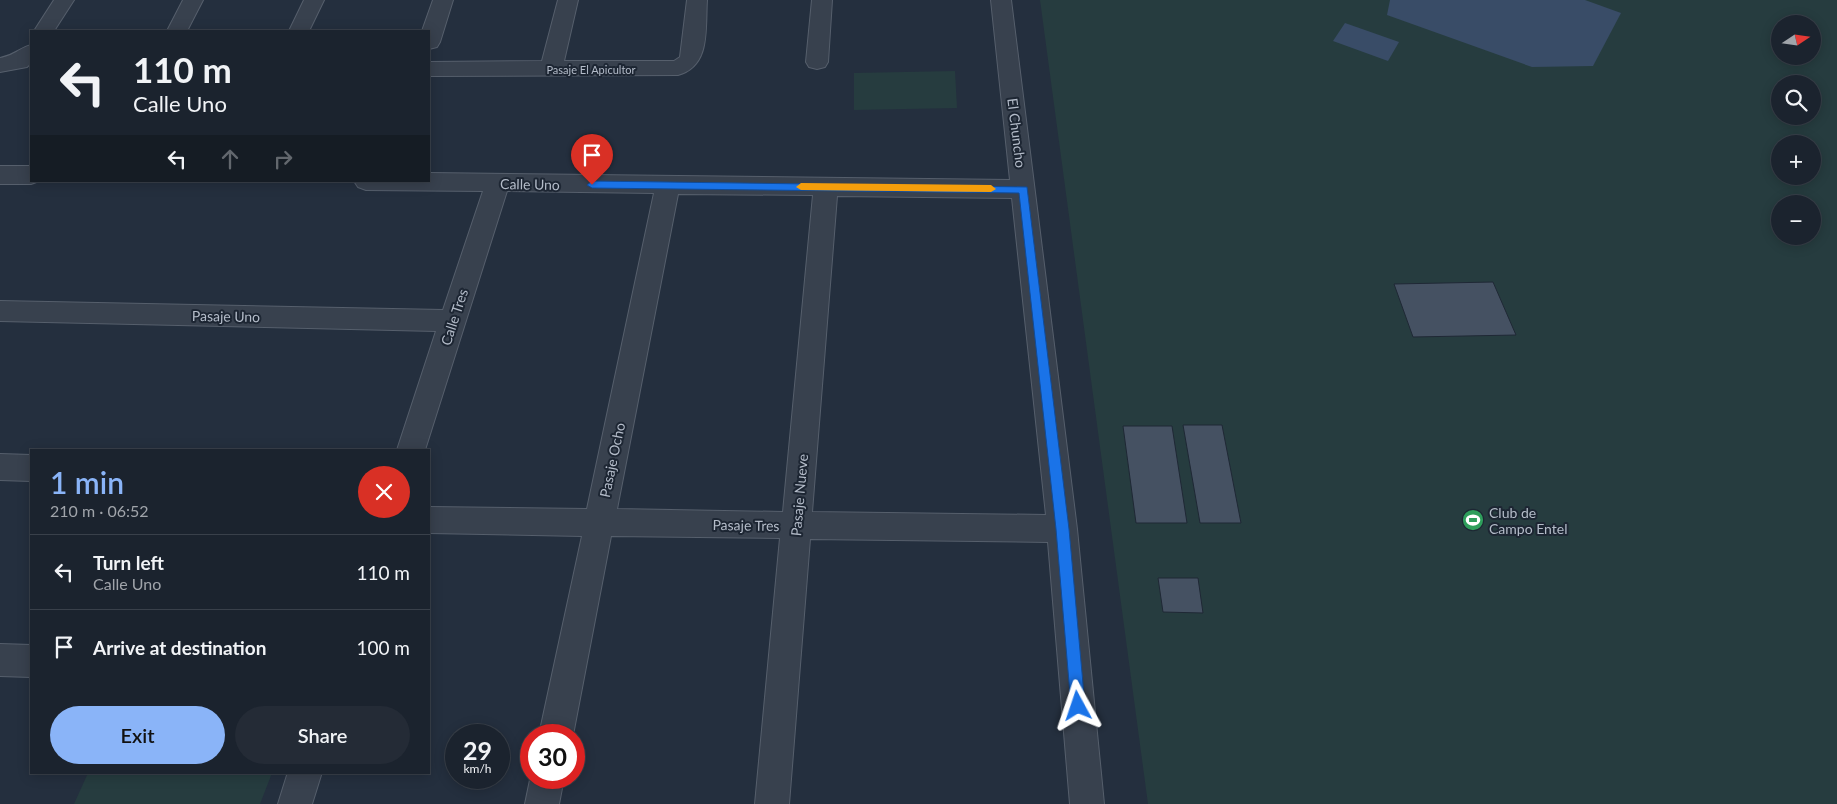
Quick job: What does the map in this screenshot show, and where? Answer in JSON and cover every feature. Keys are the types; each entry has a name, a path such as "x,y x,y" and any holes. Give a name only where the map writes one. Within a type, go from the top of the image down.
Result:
{"street":[{"path":"45,30 64,0"},
{"path":"178,30 193,0"},
{"path":"299,30 314,0"},
{"path":"430,39 443,0"},
{"path":"551,69 568,0"},
{"name":"Pasaje El Apicultor","path":"430,69 678,68 688,62 691,57 697,0"},
{"path":"817,62 822,0"},
{"name":"El Chuncho","path":"1001,0 1062,529 1087,804"},
{"path":"0,175 30,175"},
{"name":"Calle Uno","path":"410,182 1024,189"},
{"name":"Calle Tres","path":"411,449 497,184"},
{"name":"Pasaje Ocho","path":"558,724 668,186"},
{"name":"Pasaje Nueve","path":"772,804 826,187"},
{"name":"Pasaje Uno","path":"0,311 453,321"},
{"path":"0,467 30,468"},
{"name":"Pasaje Tres","path":"430,520 1062,529"},
{"path":"0,660 30,661"},
{"path":"295,804 304,774"},
{"path":"542,804 545,789"}],"green space":[{"name":"Club de Campo Entel","path":"1040,0 1837,0 1837,804 1148,804"},
{"path":"955,71 957,108 854,110 854,73"},
{"path":"88,774 272,774 260,804 74,804"}],"water":[{"path":"1390,0 1585,0 1621,13 1593,66 1532,67 1387,15"},
{"path":"1345,23 1399,42 1388,61 1333,41"}],"building":[{"path":"1493,282 1516,335 1413,337 1394,284"},
{"path":"1183,425 1222,425 1241,523 1200,523"},
{"path":"1123,426 1172,426 1187,523 1136,523"},
{"path":"1158,578 1198,578 1203,613 1163,612"}],"slow traffic":[{"path":"801,187 991,189"}],"place":[{"name":"Club de Campo Entel","path":"1473,520"}],"route":[{"path":"592,185 1024,189 1062,529 1078,706"}]}
